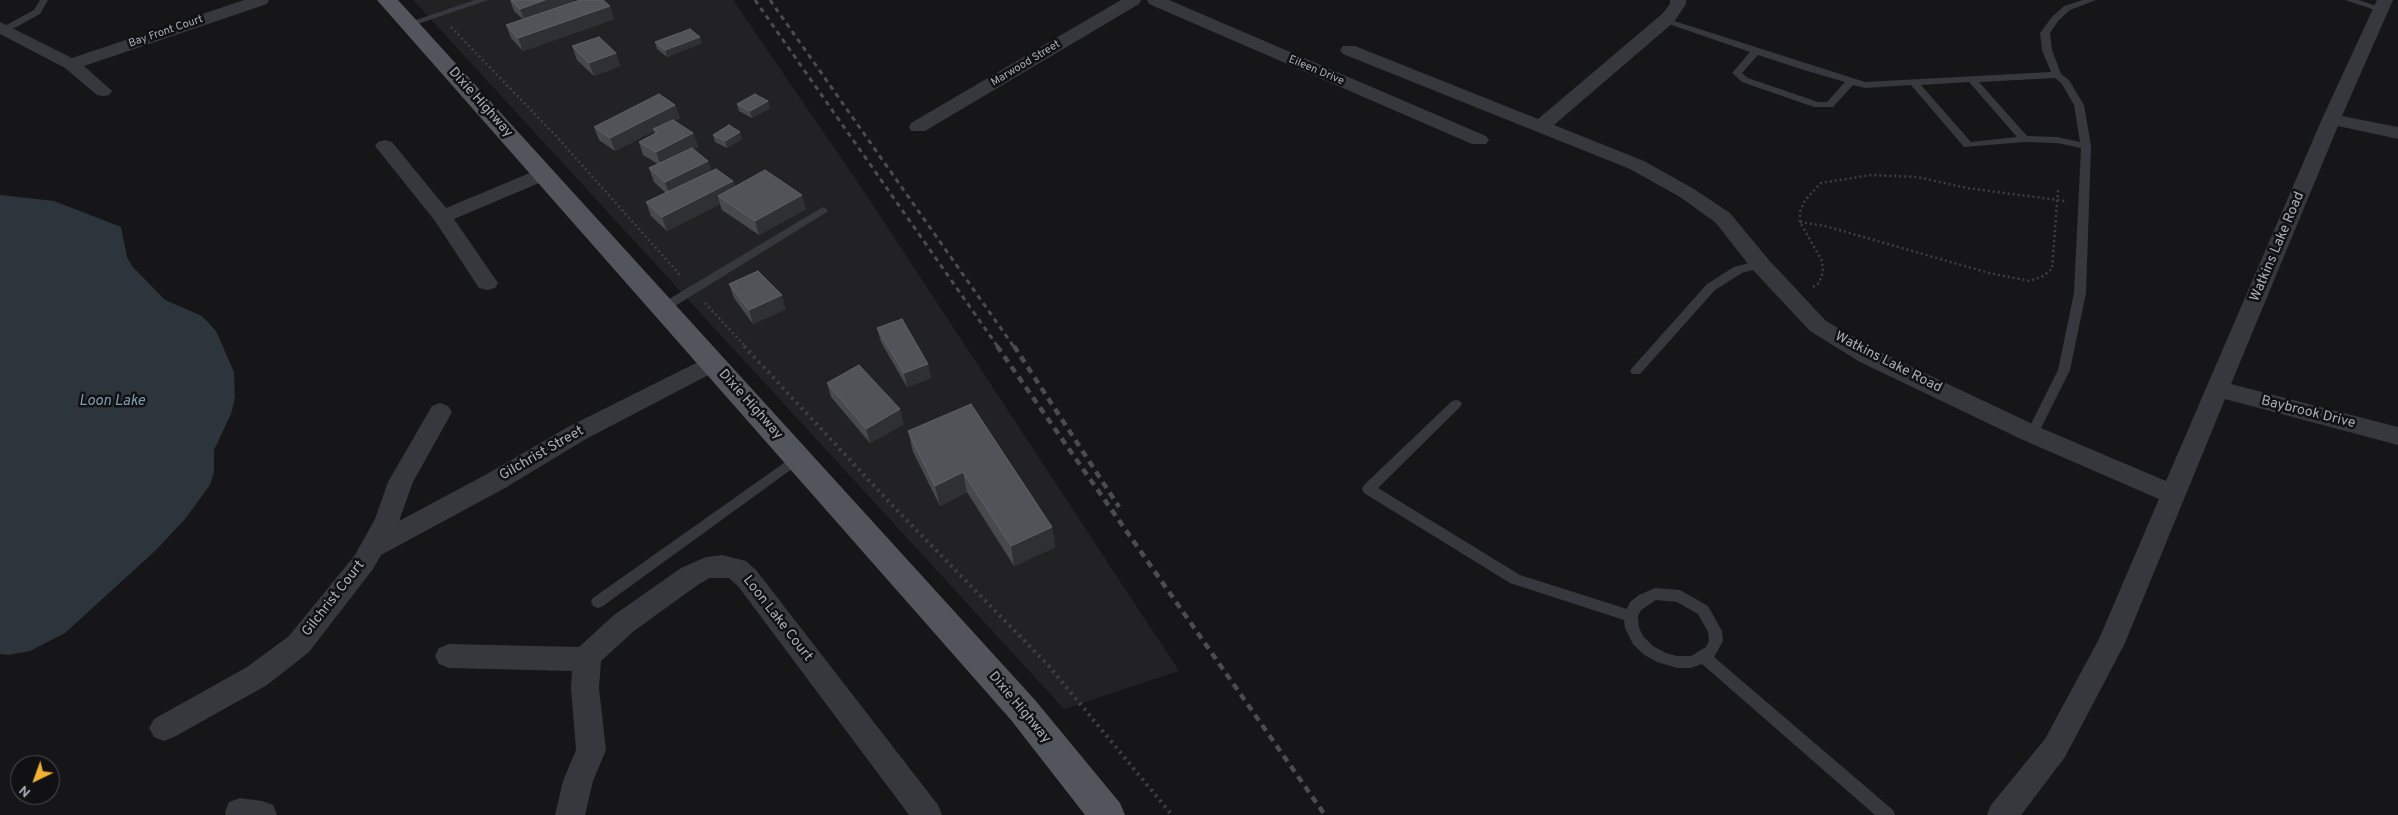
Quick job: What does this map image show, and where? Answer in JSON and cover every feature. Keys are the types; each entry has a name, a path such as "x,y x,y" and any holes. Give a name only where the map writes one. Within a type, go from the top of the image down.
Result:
{"main road":[{"name":"Dixie Highway","path":"388,0 1024,710 1107,815"}],"street":[{"name":"Bay Front Court","path":"72,64 261,0"},
{"name":"Marwood Street","path":"918,127 1133,0"},
{"name":"Eileen Drive","path":"1155,0 1479,140"},
{"path":"1540,127 1665,21 1678,4 1678,0"},
{"name":"Watkins Lake Road","path":"2002,815 2055,748 2111,642 2219,390 2331,119 2383,5"},
{"path":"2,28 72,64 103,91"},
{"path":"1349,50 1637,165 1687,193 1723,218 1760,264"},
{"path":"2331,119 2398,133"},
{"path":"384,146 442,217 488,283"},
{"path":"442,217 544,174"},
{"name":"Watkins Lake Road","path":"1760,264 1818,326 1868,356 2032,434 2174,495"},
{"name":"Gilchrist Street","path":"372,548 496,481 577,433 712,363"},
{"name":"Baybrook Drive","path":"2219,390 2398,436"},
{"name":"Gilchrist Court","path":"164,728 257,676 299,644 364,562 387,520 401,482 440,412"},
{"name":"Loon Lake Court","path":"587,660 592,651 624,622 690,576 706,568 722,566 737,569 753,586 927,815"},
{"path":"449,656 587,660 585,688 591,750 578,781 570,815"}],"lane":[{"path":"2,28 37,12 44,0"},
{"path":"409,24 484,0"},
{"path":"2032,434 2064,370 2080,293 2086,146 2079,105 2066,82 2057,75 2047,50 2045,33 2055,18 2067,8 2092,0"},
{"path":"2350,0 2383,5"},
{"path":"1665,21 1864,85 2057,75"},
{"path":"1756,51 1737,73 1745,80 1817,105 1830,105 1852,81"},
{"path":"1971,79 2024,139"},
{"path":"1913,82 1968,145 2024,139 2057,140 2086,146"},
{"path":"663,308 823,210"},
{"path":"1636,371 1711,287 1738,270 1760,264"},
{"path":"1456,404 1370,489 1515,579 1631,616"},
{"path":"598,602 798,458"},
{"path":"1654,594 1680,596 1692,602 1711,620 1716,641 1704,658 1691,662 1677,662 1662,658 1648,650 1638,640 1632,628 1631,616 1636,606 1654,594"},
{"path":"1704,658 1886,815"}],"path":[{"path":"439,15 556,136 694,290 890,503 1048,666 1172,815"},
{"path":"1790,297 1808,290 1819,283 1823,272 1822,261 1800,222 1800,212 1805,200 1821,183 1871,175 1917,177 1967,188 2058,199 2083,205"},
{"path":"1800,222 1825,226 1989,273 2030,281 2052,269 2058,190"}],"shaded area":[{"path":"413,0 733,0 863,190 1179,671 1064,709"}],"water":[{"name":"Loon Lake","path":"0,195 54,201 121,227 127,257 132,266 165,300 202,316 216,331 234,372 235,398 231,414 214,450 214,472 210,485 185,519 156,550 65,633 30,651 8,655 0,654"}],"building":[{"path":"511,0 545,0 520,9"},
{"path":"580,0 603,0 610,6 518,38 506,25"},
{"path":"690,29 700,37 665,50 655,42"},
{"path":"599,37 616,53 589,63 572,46"},
{"path":"659,94 675,105 610,138 594,127"},
{"path":"755,94 768,101 750,111 737,104"},
{"path":"673,120 693,133 656,152 639,142 658,132 653,129"},
{"path":"729,125 740,132 725,141 713,135"},
{"path":"692,148 708,161 665,182 649,168"},
{"path":"716,169 733,181 662,217 646,202"},
{"path":"765,170 802,195 755,221 718,196"},
{"path":"758,271 782,295 749,310 729,284"},
{"path":"902,319 928,364 904,373 877,328"},
{"path":"859,365 900,409 866,429 827,383"},
{"path":"971,404 1052,527 1011,546 963,472 935,486 908,431"}],"railway":[{"path":"755,0 998,347"},
{"path":"770,0 1014,347"},
{"path":"997,346 1325,815"},
{"path":"1014,346 1119,507"}]}
